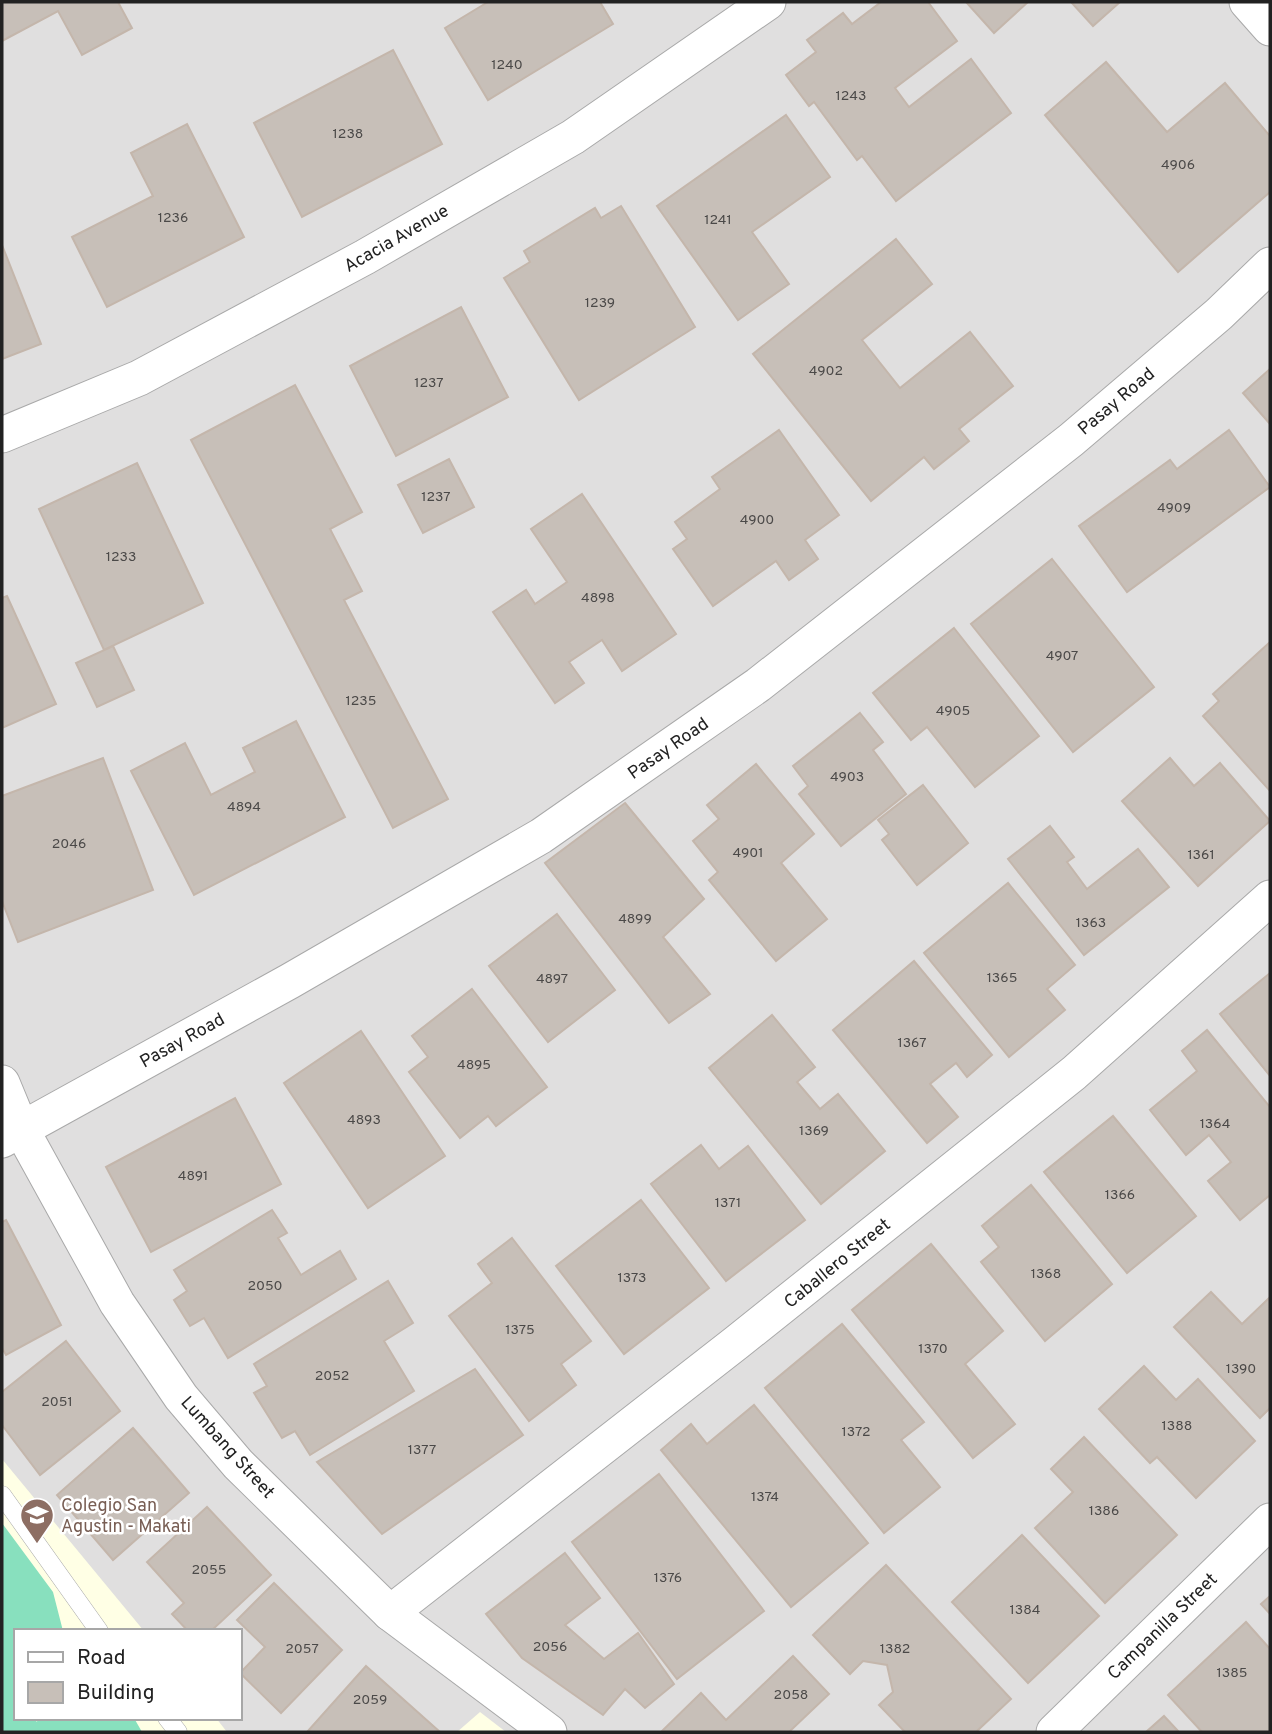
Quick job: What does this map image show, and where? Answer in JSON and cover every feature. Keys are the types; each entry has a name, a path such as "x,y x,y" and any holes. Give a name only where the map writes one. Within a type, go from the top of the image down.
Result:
{"street":[{"name":"Acacia Avenue","path":"2,435 139,378 365,257 573,137 768,2"},
{"path":"1247,2 1270,28"},
{"name":"Pasay Road","path":"11,1135 290,981 541,836 758,685 1071,440 1219,314 1270,265"},
{"name":"Caballero Street","path":"390,1613 736,1343 1074,1073 1270,898"},
{"name":"Lumbang Street","path":"2,1083 11,1135 117,1303 181,1397 239,1464 390,1613 549,1732"},
{"name":"Campanilla Street","path":"1054,1732 1270,1521"}],"lane":[{"path":"2,1495 97,1629"}],"shaded area":[{"path":"2,2 1270,2 1270,1732 2,1732"},
{"name":"Colegio San Agustin - Makati","path":"2,1459 142,1629 14,1629 14,1720 218,1720 227,1732 2,1732"},
{"path":"480,1712 506,1732 457,1732"}],"green space":[{"path":"2,1523 53,1592 62,1629 14,1629 14,1720 135,1720 142,1732 2,1732"}],"building":[{"path":"2,2 118,2 132,28 82,55 58,11 2,41"},
{"path":"488,2 600,2 613,24 488,100 445,28"},
{"path":"881,2 928,2 957,41 895,88 909,107 971,59 1011,113 896,201 862,156 857,160 814,102 809,106 786,75 816,52 807,40 843,13 852,24"},
{"path":"966,2 1028,2 994,33"},
{"path":"1071,2 1120,2 1093,26"},
{"path":"393,50 442,144 302,217 254,123"},
{"path":"1106,62 1167,132 1225,83 1270,136 1270,192 1178,272 1045,115"},
{"path":"786,115 830,177 752,232 789,284 738,320 657,206"},
{"path":"187,124 244,237 107,307 72,237 153,196 131,153"},
{"path":"621,206 695,327 579,400 504,278 530,262 524,251 595,208 601,218"},
{"path":"896,239 932,284 862,340 900,388 970,332 1013,386 959,429 969,441 934,469 924,457 871,501 753,354"},
{"path":"2,245 41,344 2,359"},
{"path":"461,307 508,397 396,456 350,366"},
{"path":"1270,369 1270,424 1243,393"},
{"path":"295,385 362,512 330,529 362,591 344,600 448,799 393,828 191,440"},
{"path":"779,430 839,515 805,540 818,559 789,580 776,561 713,606 673,549 687,539 675,522 720,489 712,477"},
{"path":"1229,430 1270,487 1127,592 1079,526 1170,460 1177,469"},
{"path":"449,459 474,507 423,533 398,485"},
{"path":"137,463 203,603 104,650 39,509"},
{"path":"582,494 676,634 622,671 602,640 569,662 584,683 555,703 493,612 526,590 535,604 567,582 531,529"},
{"path":"1052,559 1154,687 1073,752 971,624"},
{"path":"7,596 56,704 2,728 2,598"},
{"path":"954,628 1039,736 975,787 927,727 911,740 873,693"},
{"path":"1270,642 1270,791 1203,716 1219,701 1213,694"},
{"path":"113,646 134,690 97,707 76,663"},
{"path":"860,713 883,742 873,750 906,794 841,846 799,794 808,786 793,766"},
{"path":"296,721 345,817 194,895 131,771 185,743 211,795 255,772 243,748"},
{"path":"103,758 153,890 18,942 2,901 2,796"},
{"path":"1170,758 1194,786 1220,763 1270,821 1198,886 1122,801"},
{"path":"756,764 814,834 781,863 827,919 776,961 709,880 718,872 693,841 719,819 707,805"},
{"path":"923,785 968,843 917,885 882,840 889,834 878,820"},
{"path":"625,803 704,899 663,937 710,994 669,1023 545,863"},
{"path":"1050,826 1074,857 1067,862 1087,889 1138,849 1169,887 1084,955 1008,859"},
{"path":"1008,883 1075,965 1047,989 1065,1010 1009,1057 924,953"},
{"path":"557,914 615,990 548,1042 489,966"},
{"path":"914,961 992,1055 967,1077 956,1063 930,1084 958,1117 927,1143 833,1030"},
{"path":"1270,973 1270,1076 1220,1014"},
{"path":"472,989 547,1087 496,1126 488,1116 460,1138 409,1072 428,1057 412,1036"},
{"path":"772,1015 815,1067 797,1082 820,1109 838,1094 885,1151 821,1204 709,1068"},
{"path":"1207,1030 1270,1107 1270,1195 1240,1220 1208,1181 1231,1162 1209,1135 1186,1155 1150,1110 1197,1071 1182,1051"},
{"path":"361,1031 445,1156 368,1208 284,1083"},
{"path":"235,1098 281,1184 151,1252 106,1167"},
{"path":"1113,1116 1196,1216 1127,1273 1044,1172"},
{"path":"701,1145 719,1169 748,1146 805,1220 726,1281 651,1184"},
{"path":"1031,1185 1112,1284 1045,1341 981,1262 999,1247 982,1226"},
{"path":"641,1200 709,1288 624,1354 556,1266"},
{"path":"272,1210 287,1233 278,1238 301,1275 340,1251 356,1279 228,1358 204,1318 190,1326 174,1300 187,1291 174,1270"},
{"path":"6,1220 61,1325 6,1355 2,1348 2,1222"},
{"path":"512,1238 591,1341 561,1364 576,1385 529,1421 449,1316 492,1283 478,1264"},
{"path":"931,1244 1003,1331 965,1364 1015,1424 973,1458 852,1310"},
{"path":"388,1281 413,1323 384,1341 414,1391 310,1455 295,1431 282,1438 254,1393 267,1386 254,1364"},
{"path":"1211,1292 1242,1324 1270,1297 1270,1408 1260,1418 1174,1327"},
{"path":"842,1324 924,1422 901,1440 940,1487 884,1533 765,1388"},
{"path":"66,1341 120,1411 40,1475 2,1425 2,1392"},
{"path":"1144,1366 1176,1400 1198,1379 1255,1441 1196,1498 1157,1457 1150,1463 1099,1409"},
{"path":"475,1369 523,1435 382,1534 317,1462"},
{"path":"754,1405 868,1543 791,1607 661,1450 691,1424 707,1444"},
{"path":"133,1428 189,1493 113,1560 57,1495"},
{"path":"1084,1437 1177,1535 1105,1603 1035,1528 1073,1492 1051,1469"},
{"path":"659,1474 764,1611 677,1679 572,1542"},
{"path":"207,1507 271,1575 213,1629 186,1629 172,1614 184,1603 147,1562"},
{"path":"1022,1535 1099,1616 1028,1683 952,1602"},
{"path":"565,1553 600,1598 565,1625 604,1659 638,1633 674,1684 645,1708 625,1689 603,1715 522,1658 486,1614"},
{"path":"886,1565 1011,1699 976,1732 905,1732 879,1705 893,1692 887,1665 863,1661 850,1674 813,1635"},
{"path":"274,1583 342,1650 281,1713 242,1675 242,1671 265,1647 237,1620"},
{"path":"1270,1596 1270,1614 1261,1604"},
{"path":"1246,1622 1270,1649 1270,1732 1202,1732 1168,1695"},
{"path":"793,1656 829,1694 789,1732 662,1731 701,1693 726,1720"},
{"path":"366,1666 440,1732 307,1732"},
{"path":"1164,1716 1179,1732 1146,1732"}],"place":[{"name":"Colegio San Agustin - Makati","path":"37,1545"}]}
